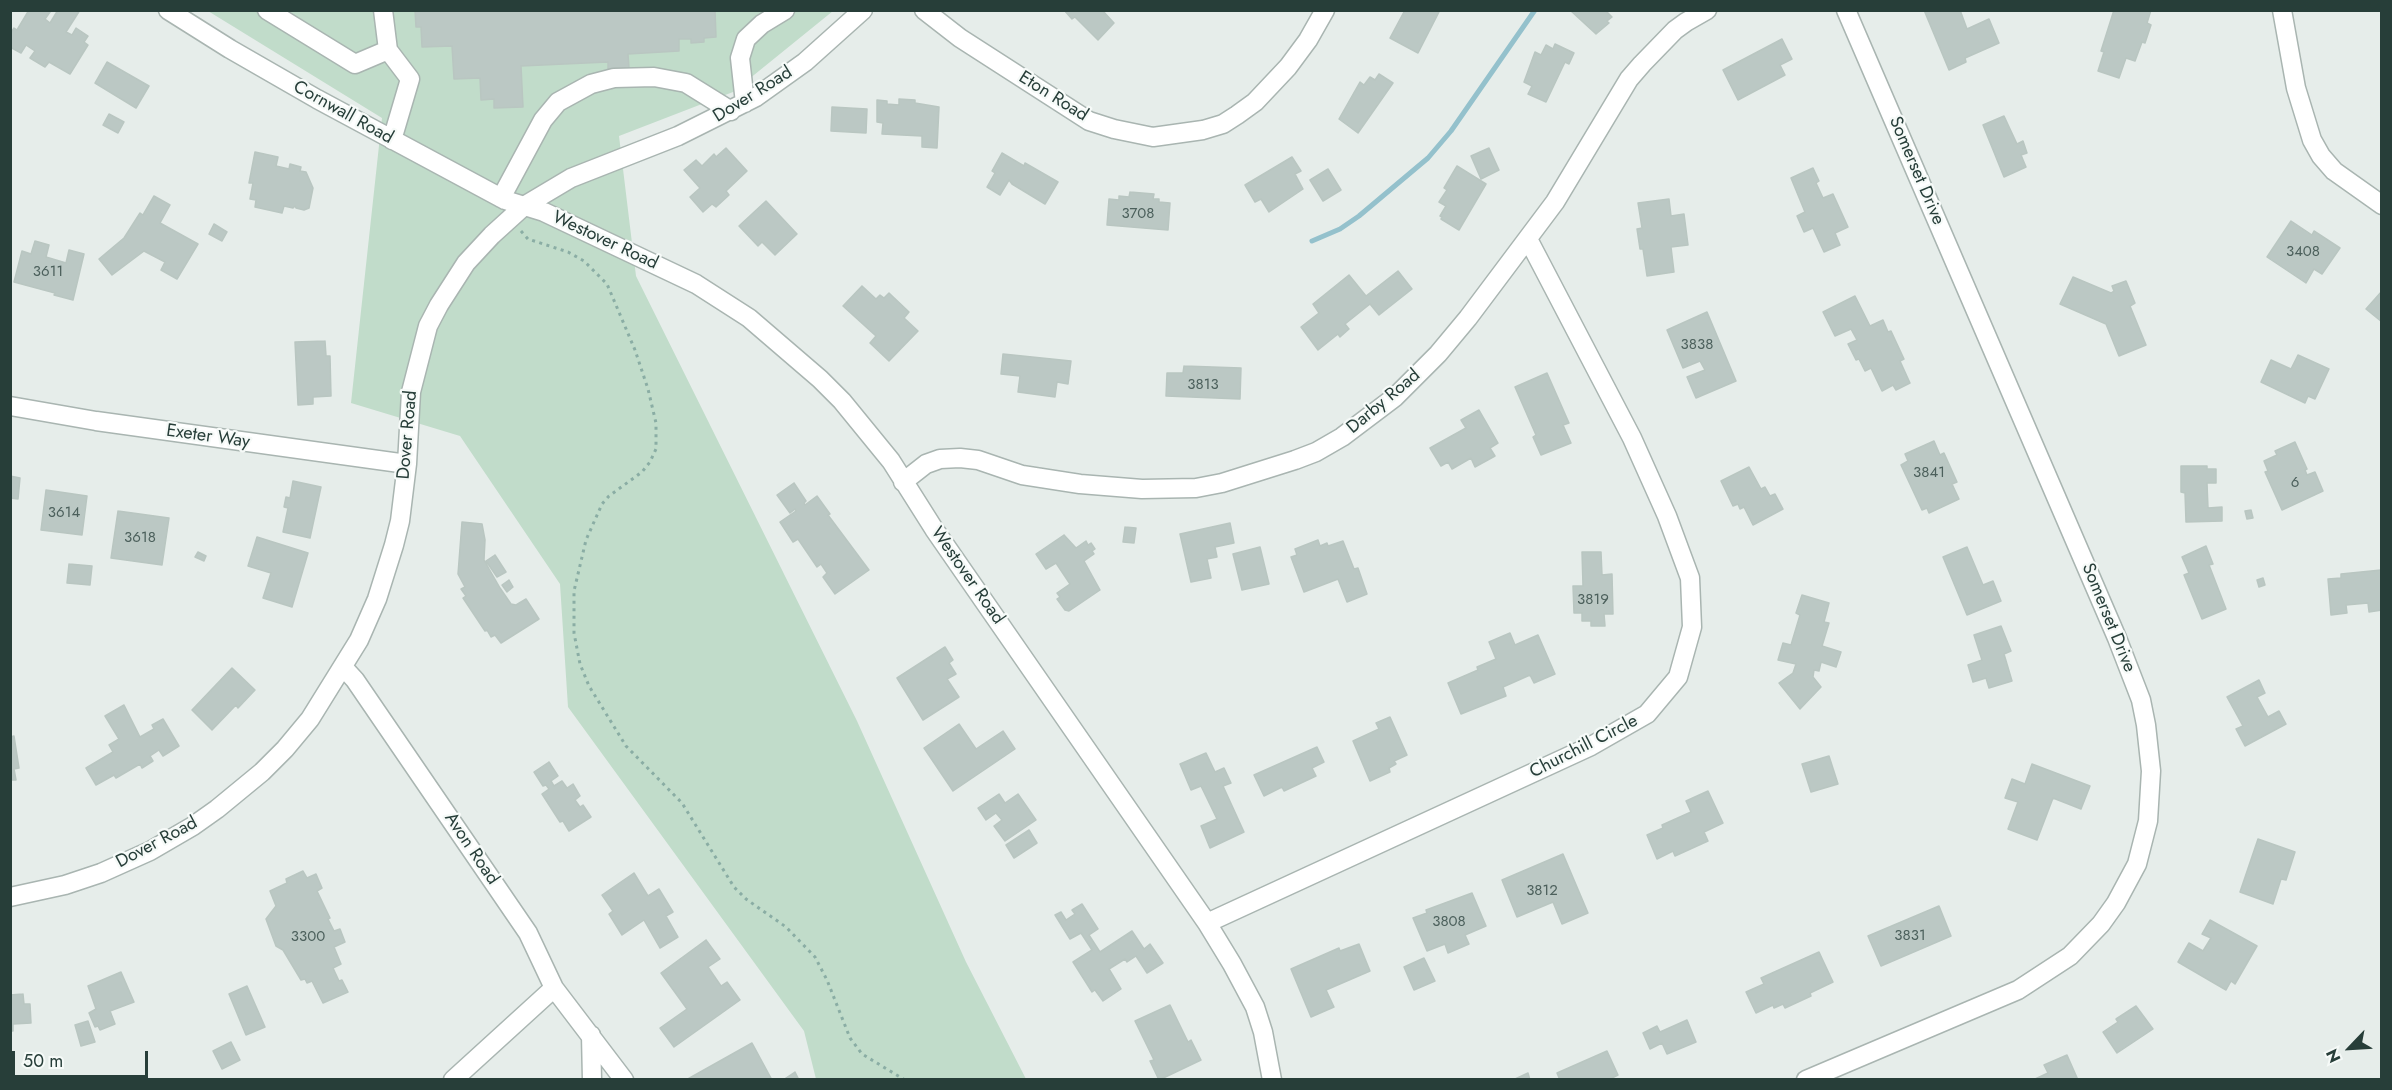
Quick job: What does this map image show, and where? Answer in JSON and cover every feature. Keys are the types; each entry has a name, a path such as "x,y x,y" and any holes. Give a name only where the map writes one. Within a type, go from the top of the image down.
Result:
{"street":[{"name":"Cornwall Road","path":"168,10 230,49 392,140 501,198 524,206"},
{"path":"267,10 355,64 388,50"},
{"path":"383,10 388,50 410,79 392,140"},
{"path":"501,198 543,120 558,102 591,84 614,78 654,77 686,83 738,107 740,58 746,39 762,24 785,10"},
{"name":"Dover Road","path":"10,897 65,885 101,873 150,851 217,809 262,772 310,719 344,668 359,640 377,599 394,545 400,521 407,464 411,392 428,326 439,304 466,263 492,235 524,206 571,178 678,136 738,107 805,62 863,10"},
{"name":"Eton Road","path":"924,10 960,38 1089,121 1153,137 1203,130 1223,124 1238,115 1255,102 1288,67 1308,40 1325,10"},
{"name":"Darby Road","path":"903,482 926,464 940,459 960,458 978,460 1022,475 1080,484 1170,489 1222,483 1306,456 1342,437 1368,419 1419,375 1468,318 1528,239 1583,158 1629,79 1675,30 1707,10"},
{"name":"Somerset Drive","path":"1806,1080 2018,990 2070,956 2101,924 2116,903 2137,864 2148,821 2151,771 2146,725 2140,700 2117,638 1846,10"},
{"path":"2282,10 2296,88 2312,140 2321,156 2334,171 2382,205"},
{"name":"Westover Road","path":"524,206 544,212 648,260 728,303 820,379 842,401 880,447 1207,923 1255,1007 1265,1040 1272,1080"},
{"name":"Churchill Circle","path":"1207,923 1591,746 1647,714 1678,677 1692,627 1690,578 1667,516 1632,438 1528,239"},
{"name":"Exeter Way","path":"10,406 191,435 407,464"},
{"name":"Avon Road","path":"344,668 356,680 528,933 554,988 624,1080"},
{"path":"453,1080 554,988"},
{"path":"591,1035 592,1080"}],"path":[{"path":"511,219 528,239 568,252 584,261 607,284 618,306 641,369 656,423 656,449 650,462 642,472 602,504 583,550 574,591 574,633 580,664 589,686 626,746 682,803 724,875 734,887 746,899 786,927 815,957 827,980 850,1038 862,1054 905,1080"}],"green space":[{"path":"208,11 833,11 733,92 619,136 636,276 857,721 966,962 1026,1079 816,1079 804,1031 568,707 560,584 460,436 351,403 382,118"}],"building":[{"path":"29,10 47,10 50,12 45,19 50,23 58,10 80,10 66,32 72,35 76,28 88,36 84,42 88,45 70,74 49,62 45,67 30,58 35,51 26,45 21,53 10,47 10,34 14,28 17,30"},
{"path":"415,10 715,10 716,37 704,38 704,42 691,43 691,39 679,39 679,51 628,54 629,68 608,69 608,62 521,66 523,107 494,108 494,99 481,100 480,78 454,79 452,46 422,47 421,27 416,27"},
{"path":"1064,10 1102,10 1114,23 1098,40 1075,17 1072,19"},
{"path":"1405,10 1440,10 1418,53 1390,38"},
{"path":"1605,10 1612,17 1607,21 1609,23 1596,34 1571,11"},
{"path":"1924,10 1960,10 1967,29 1989,19 1999,43 1965,58 1966,62 1949,70"},
{"path":"2114,10 2151,10 2147,23 2151,25 2145,43 2142,42 2135,61 2126,58 2119,78 2098,71 2104,52 2101,51"},
{"path":"1782,39 1792,59 1780,65 1785,75 1738,100 1723,70"},
{"path":"1555,44 1574,53 1569,64 1565,62 1546,102 1528,94 1532,86 1524,82 1535,52 1541,55 1546,45 1553,49"},
{"path":"107,62 149,86 136,108 95,83"},
{"path":"1379,74 1393,83 1358,133 1339,119 1360,82 1364,85 1370,77 1375,80"},
{"path":"899,99 915,100 915,103 939,107 937,148 922,147 922,136 882,134 883,123 877,122 877,100 899,105"},
{"path":"832,107 867,109 866,133 831,131"},
{"path":"109,114 124,122 118,133 103,125"},
{"path":"2004,116 2017,144 2023,141 2027,153 2021,155 2026,167 2004,177 1983,125"},
{"path":"726,148 747,171 726,191 729,195 716,207 712,204 703,212 690,197 700,188 684,170 696,160 702,166 714,154 716,157"},
{"path":"1489,148 1499,170 1481,179 1471,156"},
{"path":"255,152 278,157 276,166 289,169 290,164 301,167 300,171 306,172 313,188 309,208 304,210 295,206 293,208 284,206 282,213 255,207 256,200 250,199 253,183 249,183"},
{"path":"1002,153 1058,182 1045,204 1009,180 1000,195 987,187 995,173 992,171"},
{"path":"1292,157 1301,171 1295,174 1303,189 1269,212 1261,199 1255,202 1245,185"},
{"path":"1457,166 1486,184 1459,230 1441,219 1440,216 1446,206 1439,202"},
{"path":"1813,168 1819,181 1816,183 1823,198 1833,194 1848,227 1835,233 1840,245 1824,252 1813,228 1804,232 1797,216 1805,212 1791,178"},
{"path":"1328,169 1341,190 1323,201 1310,180"},
{"path":"1130,192 1154,194 1153,199 1170,203 1168,230 1107,225 1109,199 1119,200 1119,196 1129,197"},
{"path":"154,196 170,205 160,223 198,244 177,279 161,270 165,262 144,251 112,275 99,259 124,238 140,213 143,215"},
{"path":"1669,199 1671,216 1684,214 1688,245 1671,247 1674,272 1647,276 1637,229 1642,228 1638,203"},
{"path":"766,201 797,234 775,255 762,242 758,246 739,226"},
{"path":"2291,221 2312,235 2314,231 2340,248 2322,274 2314,269 2306,283 2267,257"},
{"path":"214,224 227,232 222,241 209,234"},
{"path":"35,241 49,245 46,257 66,263 69,250 84,254 73,300 14,282 22,251 31,254"},
{"path":"1398,271 1412,289 1379,315 1370,304 1345,324 1349,329 1340,337 1338,334 1318,350 1301,327 1319,313 1313,304 1349,275 1366,296"},
{"path":"2073,277 2111,293 2114,291 2112,286 2126,281 2135,303 2130,306 2146,345 2119,356 2106,324 2060,304"},
{"path":"862,286 876,299 880,295 884,298 889,293 909,312 904,318 918,331 889,361 870,343 876,336 843,306"},
{"path":"2382,291 2382,322 2366,309"},
{"path":"1855,296 1870,326 1883,320 1888,332 1891,331 1904,359 1900,361 1910,383 1896,390 1893,385 1882,391 1871,368 1865,371 1848,344 1857,340 1851,329 1835,336 1823,312"},
{"path":"1707,312 1736,381 1696,398 1687,377 1705,370 1700,361 1683,368 1667,330"},
{"path":"325,341 326,356 330,356 331,396 313,397 313,404 298,405 295,342"},
{"path":"1003,354 1071,361 1068,384 1057,382 1055,397 1018,392 1020,376 1001,374"},
{"path":"2298,355 2329,369 2315,399 2308,396 2305,403 2261,382 2271,360 2291,369"},
{"path":"1184,366 1241,368 1240,399 1166,396 1167,373 1183,373"},
{"path":"1547,373 1569,423 1563,425 1571,443 1541,455 1533,437 1536,435 1515,387"},
{"path":"1479,410 1498,443 1490,448 1495,456 1475,467 1471,458 1452,469 1448,462 1441,466 1430,448 1466,428 1461,420"},
{"path":"1934,441 1940,455 1944,453 1957,482 1952,484 1959,499 1929,513 1927,508 1922,510 1901,465 1908,461 1905,454"},
{"path":"2295,442 2307,469 2305,470 2307,475 2315,472 2323,491 2282,510 2265,472 2268,471 2264,461 2277,455 2275,451"},
{"path":"2181,466 2207,466 2207,469 2216,469 2216,483 2207,483 2208,508 2222,507 2222,521 2186,522 2185,493 2181,492"},
{"path":"1749,467 1761,489 1765,487 1770,496 1775,494 1783,509 1753,525 1744,507 1740,509 1738,504 1733,506 1721,481"},
{"path":"10,476 20,478 18,499 10,498"},
{"path":"293,481 321,487 310,538 283,532 288,508 284,507 286,497 290,498"},
{"path":"794,483 806,501 805,505 817,496 830,514 828,515 869,570 835,594 823,577 827,573 821,564 817,567 798,539 793,542 780,522 796,511 795,509 790,513 777,495"},
{"path":"46,490 87,496 82,535 41,530"},
{"path":"2251,510 2253,518 2247,519 2245,511"},
{"path":"118,511 169,518 162,565 111,558"},
{"path":"462,522 482,524 485,540 484,560 500,588 511,604 516,605 526,599 539,619 501,643 495,635 491,637 487,630 485,631 463,598 466,596 461,589 465,587 458,574"},
{"path":"1230,523 1234,543 1215,547 1217,557 1207,559 1211,578 1191,582 1180,534"},
{"path":"1125,527 1136,528 1134,543 1123,542"},
{"path":"1064,535 1076,548 1086,541 1088,545 1091,543 1095,549 1092,551 1094,554 1084,561 1100,590 1069,611 1065,610 1057,599 1060,597 1057,593 1070,584 1056,563 1046,569 1036,554"},
{"path":"257,537 308,553 292,607 263,598 271,573 248,566"},
{"path":"1318,540 1320,546 1343,541 1354,569 1358,568 1367,594 1347,602 1338,579 1304,592 1291,557 1297,555 1295,549"},
{"path":"2206,546 2213,564 2209,565 2226,609 2202,619 2184,575 2189,573 2182,557"},
{"path":"1260,547 1269,584 1242,590 1233,554"},
{"path":"1967,547 1983,585 1993,581 2001,601 1967,615 1943,557"},
{"path":"198,552 206,556 204,561 195,557"},
{"path":"1582,552 1601,552 1602,575 1612,574 1613,614 1604,614 1605,626 1591,626 1591,621 1582,621 1582,613 1574,613 1573,586 1583,586"},
{"path":"495,555 506,572 497,577 486,561"},
{"path":"69,564 92,566 90,585 67,583"},
{"path":"2381,570 2382,610 2369,612 2368,603 2346,605 2347,613 2331,615 2328,579 2341,578 2341,574"},
{"path":"2263,578 2265,585 2259,587 2257,580"},
{"path":"509,580 513,587 507,592 502,585"},
{"path":"1802,595 1829,603 1824,622 1829,623 1822,646 1841,652 1836,667 1821,662 1819,671 1814,670 1813,677 1821,687 1800,709 1779,683 1793,673 1796,664 1778,660 1783,643 1791,645 1800,615 1796,613"},
{"path":"2001,626 2011,651 2004,654 2012,681 1989,688 1986,678 1973,682 1968,665 1982,660 1974,635"},
{"path":"1510,633 1515,645 1538,635 1555,674 1534,683 1530,675 1503,687 1506,696 1461,714 1448,683 1496,659 1489,642"},
{"path":"945,647 953,660 949,663 956,674 947,679 959,697 923,720 897,678"},
{"path":"232,668 255,690 238,708 236,705 212,730 192,710"},
{"path":"2259,680 2265,693 2257,697 2268,717 2279,711 2286,724 2245,746 2236,729 2243,726 2227,697"},
{"path":"124,705 140,737 154,729 152,725 163,719 179,746 163,756 159,750 150,756 153,761 142,768 140,764 116,778 114,775 96,785 86,768 113,752 109,745 119,739 105,716"},
{"path":"1390,717 1407,755 1394,761 1396,764 1389,768 1390,772 1370,781 1353,741 1379,729 1376,723"},
{"path":"959,724 976,749 1003,731 1015,749 953,791 924,748"},
{"path":"14,736 19,768 14,769 16,780 10,780 10,737"},
{"path":"1317,747 1324,762 1312,768 1316,776 1284,791 1282,787 1264,796 1254,775"},
{"path":"1206,753 1215,772 1224,768 1231,783 1223,786 1244,832 1210,848 1201,826 1217,819 1201,786 1191,790 1180,764"},
{"path":"1829,756 1838,784 1811,792 1802,764"},
{"path":"549,762 558,776 551,781 554,786 562,781 567,788 573,784 580,796 575,800 580,807 583,805 591,817 569,831 563,821 560,822 542,794 549,789 546,785 543,786 534,772"},
{"path":"2032,764 2090,786 2081,809 2053,798 2037,840 2008,829 2018,802 2005,798 2012,779 2025,784"},
{"path":"1708,791 1723,823 1704,832 1708,841 1675,856 1673,851 1657,859 1647,835 1663,828 1662,825 1691,812 1686,801"},
{"path":"999,794 1005,803 1018,794 1036,820 1005,841 994,826 1002,820 996,813 986,820 978,808"},
{"path":"1029,830 1037,843 1014,858 1006,845"},
{"path":"2258,839 2295,852 2286,880 2281,879 2273,904 2240,892"},
{"path":"1563,854 1588,913 1562,924 1553,902 1517,917 1502,880"},
{"path":"303,871 307,878 316,874 322,888 317,891 330,918 328,919 334,931 340,929 345,942 334,947 341,964 333,968 339,981 342,980 348,992 323,1003 312,981 307,983 305,979 301,980 283,950 276,946 266,919 276,906 270,891 287,883 286,879"},
{"path":"634,873 648,896 659,889 673,912 666,916 678,937 660,948 644,920 622,935 609,914 613,911 602,895"},
{"path":"1472,893 1486,926 1465,935 1469,944 1448,953 1445,944 1427,951 1413,918 1427,913 1426,910"},
{"path":"1082,904 1098,929 1089,935 1100,952 1132,931 1144,949 1150,944 1163,963 1147,973 1136,956 1127,962 1125,959 1109,969 1121,989 1103,1001 1095,990 1092,992 1073,962 1092,950 1081,933 1070,939 1055,915 1061,912 1066,920 1075,914 1072,910"},
{"path":"1939,906 1951,936 1881,966 1868,936"},
{"path":"2210,920 2257,946 2235,984 2231,981 2226,990 2178,962 2189,943 2203,951 2211,938 2202,934"},
{"path":"706,940 720,959 708,967 721,986 727,982 740,1000 674,1047 660,1028 687,1009 661,973"},
{"path":"1359,944 1370,971 1326,990 1334,1007 1311,1017 1291,969 1339,948 1340,951"},
{"path":"1819,952 1833,982 1810,993 1811,996 1785,1008 1783,1004 1774,1008 1773,1005 1756,1013 1746,992 1764,984 1761,978"},
{"path":"1424,958 1435,981 1414,990 1404,967"},
{"path":"121,972 134,1002 110,1011 115,1024 100,1030 98,1026 95,1027 89,1013 96,1009 88,986"},
{"path":"247,986 265,1027 246,1035 229,994"},
{"path":"23,994 24,1004 30,1004 31,1023 13,1024 13,1031 10,1031 10,995"},
{"path":"1170,1005 1188,1042 1191,1040 1201,1060 1159,1080 1150,1061 1154,1060 1135,1021"},
{"path":"2136,1006 2153,1029 2117,1053 2103,1032 2118,1022 2116,1019"},
{"path":"1687,1020 1696,1042 1667,1054 1662,1043 1650,1049 1643,1033 1657,1026 1660,1032"},
{"path":"88,1021 95,1042 81,1046 75,1025"},
{"path":"231,1042 240,1060 222,1069 213,1051"},
{"path":"752,1043 772,1080 686,1080"},
{"path":"1607,1051 1618,1075 1608,1080 1560,1080 1557,1073"},
{"path":"2067,1055 2078,1080 2033,1080 2048,1073 2044,1065"},
{"path":"795,1072 799,1080 783,1080"},
{"path":"1528,1073 1530,1080 1513,1080"}],"waterway":[{"path":"1312,241 1340,229 1359,216 1428,158 1451,131 1535,10"}]}
